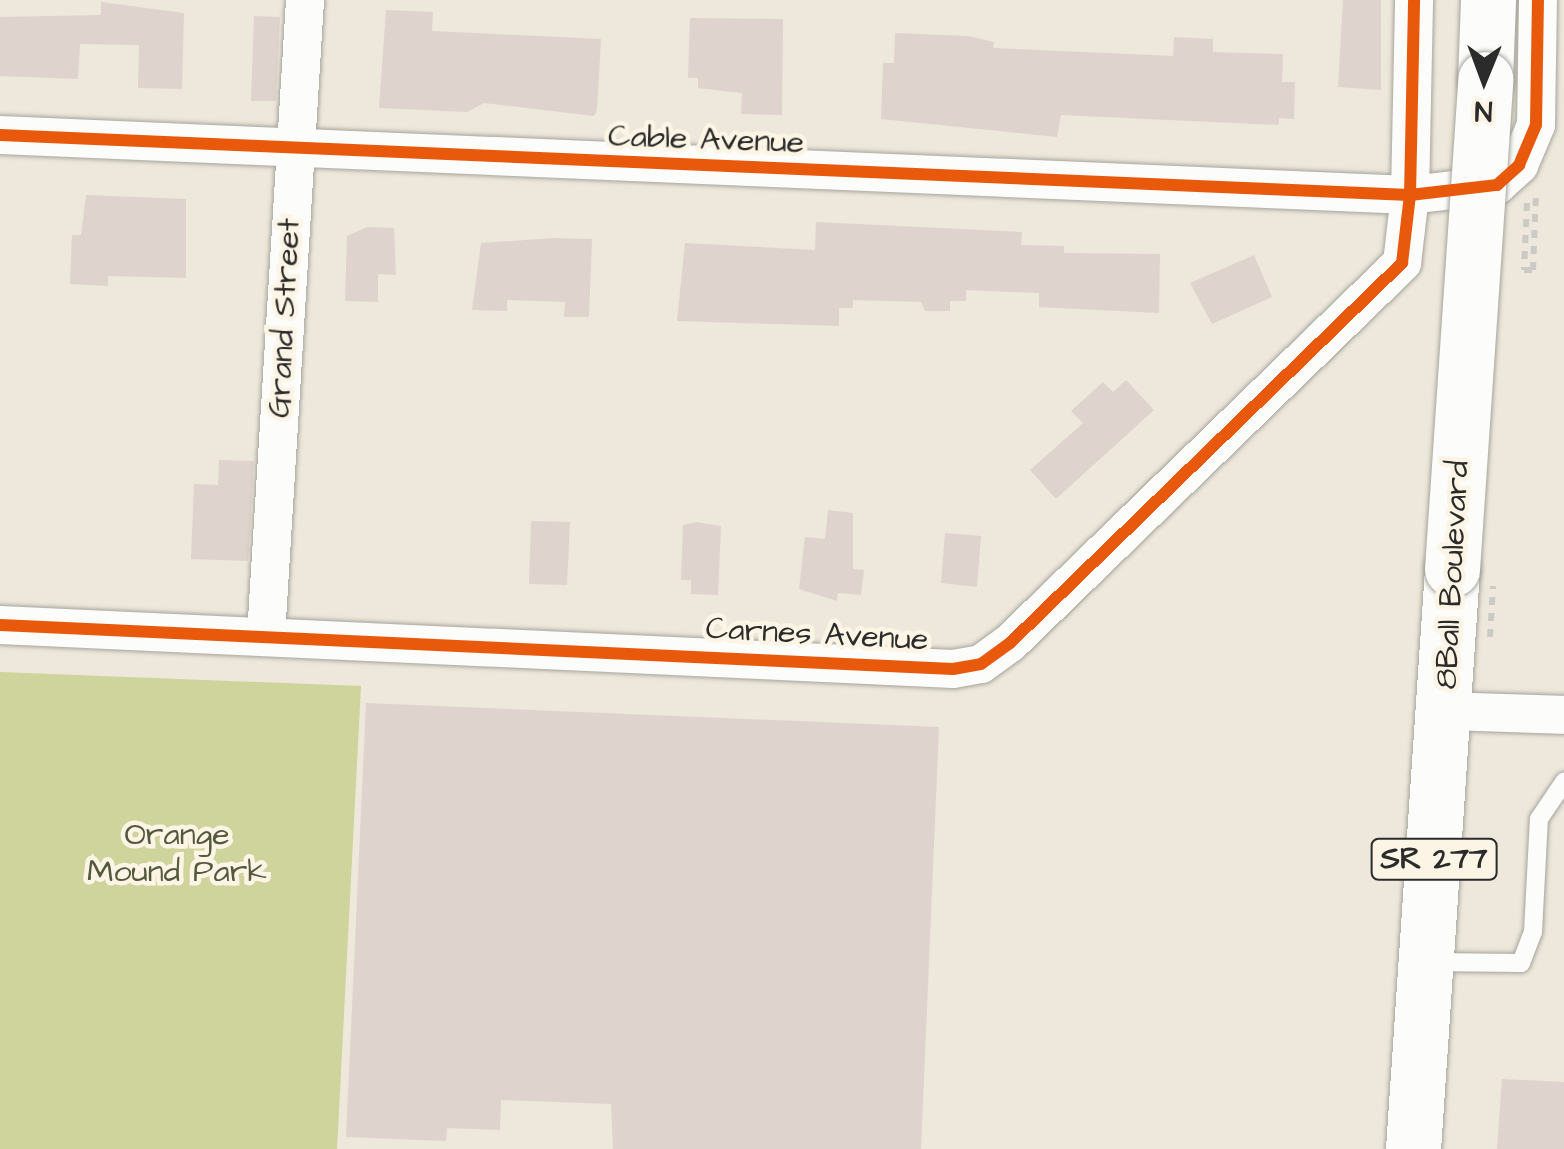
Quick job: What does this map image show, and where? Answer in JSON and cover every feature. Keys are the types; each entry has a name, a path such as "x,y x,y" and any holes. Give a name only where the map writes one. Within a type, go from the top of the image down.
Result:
{"main road":[{"name":"8Ball Boulevard","path":"1413,1149 1445,711 1488,0"}],"street":[{"name":"Grand Street","path":"266,636 304,0"},
{"name":"Carnes Avenue","path":"0,625 952,669 981,664 1010,644 1402,263 1410,195 1414,0"},
{"name":"Cable Avenue","path":"0,135 1410,195 1497,185 1519,165 1536,126 1538,0"},
{"path":"1445,711 1564,715"}],"lane":[{"path":"1427,962 1521,963 1532,932 1539,819 1564,782"}],"path":[{"path":"1512,274 1515,202 1527,202 1524,270 1533,270 1534,239"}],"green space":[{"name":"Orange Mound Park","path":"0,672 361,686 337,1149 0,1149"}],"building":[{"path":"1343,0 1381,0 1381,90 1338,87"},
{"path":"101,2 184,13 182,89 138,88 139,45 80,44 78,79 0,76 0,17 101,15"},
{"path":"386,10 433,12 432,31 601,39 597,110 594,116 484,103 467,112 379,108"},
{"path":"254,16 280,17 276,101 251,101"},
{"path":"690,18 783,19 782,115 741,114 742,93 698,88 698,78 688,78"},
{"path":"895,33 967,36 994,42 993,48 1173,56 1174,37 1213,39 1213,52 1283,54 1282,82 1295,82 1294,119 1279,118 1279,125 1061,115 1057,137 881,119 883,63 894,63"},
{"path":"86,195 186,199 186,278 108,276 108,286 70,284 72,235 81,235"},
{"path":"816,222 1022,232 1021,245 1064,246 1064,253 1160,254 1159,313 1039,307 1039,293 966,290 966,301 950,301 950,311 925,311 921,302 853,300 853,308 839,308 839,326 677,321 685,243 815,250"},
{"path":"367,227 394,228 396,275 378,274 378,302 345,301 347,236"},
{"path":"592,239 589,317 564,317 565,302 507,300 507,311 472,310 481,243"},
{"path":"1254,255 1272,297 1212,324 1190,283"},
{"path":"1126,380 1154,410 1056,499 1030,470 1083,423 1071,411 1103,382 1113,392"},
{"path":"219,460 254,461 248,561 191,559 194,484 218,485"},
{"path":"828,510 853,513 853,569 864,570 861,595 838,593 837,601 799,589 805,537 825,539"},
{"path":"531,521 570,522 567,585 529,584"},
{"path":"696,522 721,526 718,595 691,594 691,580 681,580 683,525"},
{"path":"945,533 981,536 977,587 941,583"},
{"path":"366,703 939,727 921,1149 613,1149 611,1104 501,1100 500,1130 447,1128 446,1141 346,1137"},
{"path":"1502,1079 1564,1082 1564,1149 1497,1149"}],"cycle path":[{"path":"0,625 953,669 981,664 1010,643 1402,263 1410,195 1414,0"},
{"path":"0,135 1410,195 1497,185 1519,165 1536,125 1538,0"}]}
